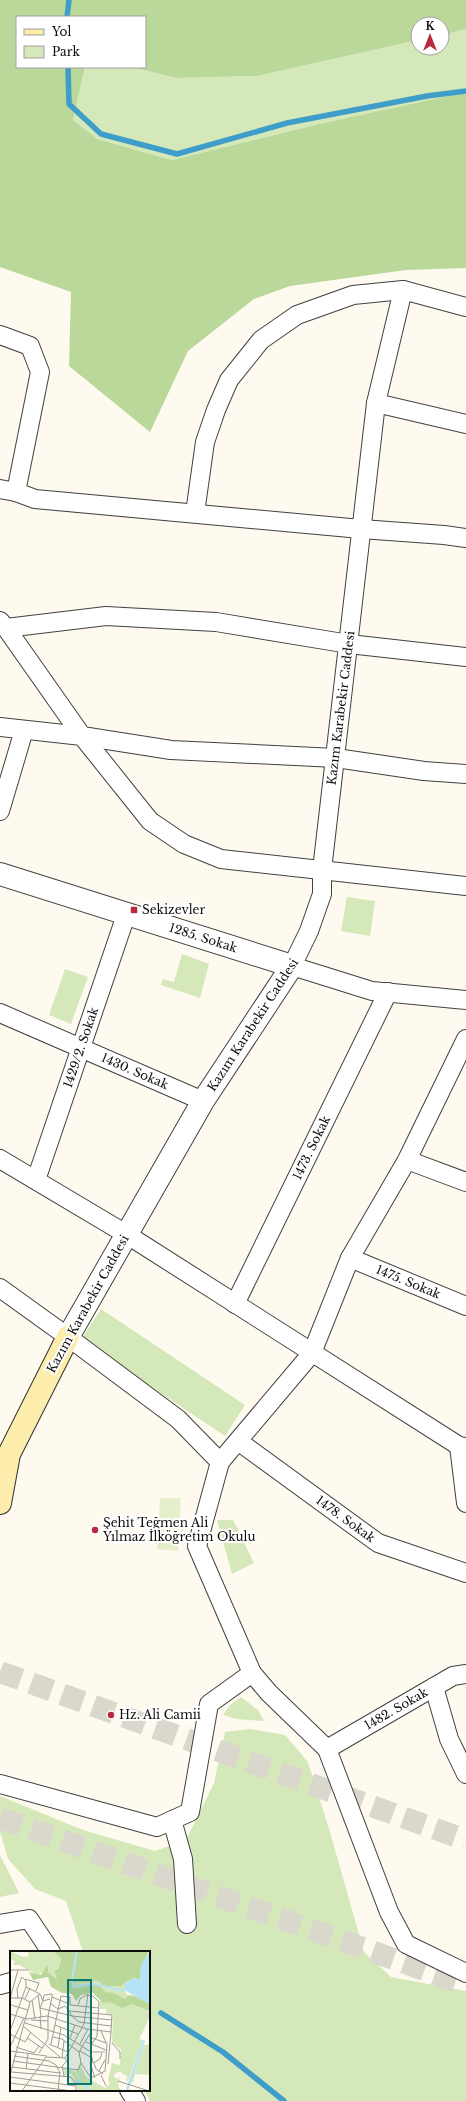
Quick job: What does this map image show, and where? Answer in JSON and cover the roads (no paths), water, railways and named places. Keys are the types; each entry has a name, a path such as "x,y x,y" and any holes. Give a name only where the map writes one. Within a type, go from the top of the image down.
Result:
{"main road":[{"name":"Kazım Karabekir Caddesi","path":"0,1503 5,1452 68,1337"}],"street":[{"path":"195,513 205,442 216,410 229,380 261,340 297,315 353,295 403,290 466,307"},
{"name":"Kazım Karabekir Caddesi","path":"68,1337 203,1102 292,966 309,931 322,894 322,870 376,403 403,290"},
{"path":"0,335 30,346 40,372 8,490 34,499 466,538"},
{"path":"376,403 466,424"},
{"path":"3,624 106,616 216,622 349,644 466,657"},
{"path":"3,624 82,736 150,821 184,844 221,859 466,886"},
{"path":"0,727 82,736 171,750 336,758 424,771 466,774"},
{"path":"0,812 24,730"},
{"name":"1285. Sokak","path":"0,874 126,915 292,966"},
{"name":"1429/2. Sokak","path":"36,1180 126,915"},
{"path":"292,966 372,991 466,1000"},
{"name":"1473. Sokak","path":"235,1304 388,992"},
{"name":"1430. Sokak","path":"0,1013 203,1102"},
{"path":"466,1039 407,1160 350,1258 312,1353 220,1462 197,1546 252,1673 269,1693 327,1749 389,1912 406,1944 466,1973"},
{"path":"0,1159 126,1234 462,1447 466,1503"},
{"path":"407,1160 466,1182"},
{"name":"1475. Sokak","path":"350,1258 465,1303"},
{"path":"0,1288 178,1419 220,1462"},
{"name":"1478. Sokak","path":"238,1441 378,1543 466,1573"},
{"path":"0,1784 157,1827 190,1812 209,1704 252,1673"},
{"name":"1482. Sokak","path":"327,1749 453,1676 466,1674"},
{"path":"434,1687 449,1739 466,1774"},
{"path":"172,1820 184,1859 187,1924"},
{"path":"0,1924 29,1919 50,1951"},
{"path":"0,1985 10,1982"},
{"path":"131,2091 136,2101"}],"waterway":[{"path":"67,16 69,0"},
{"path":"68,68 69,104 101,134 177,154 287,123 427,96 466,91"},
{"path":"161,2013 223,2052 284,2101"}],"tunnel":[{"path":"0,1672 466,1840"},
{"path":"0,1818 466,1985"}],"place":[{"name":"Sekizevler","path":"134,910"},
{"name":"Şehit Teğmen Ali Yılmaz İlköğretim Okulu","path":"95,1530"},
{"name":"Hz. Ali Camii","path":"111,1715"}]}
